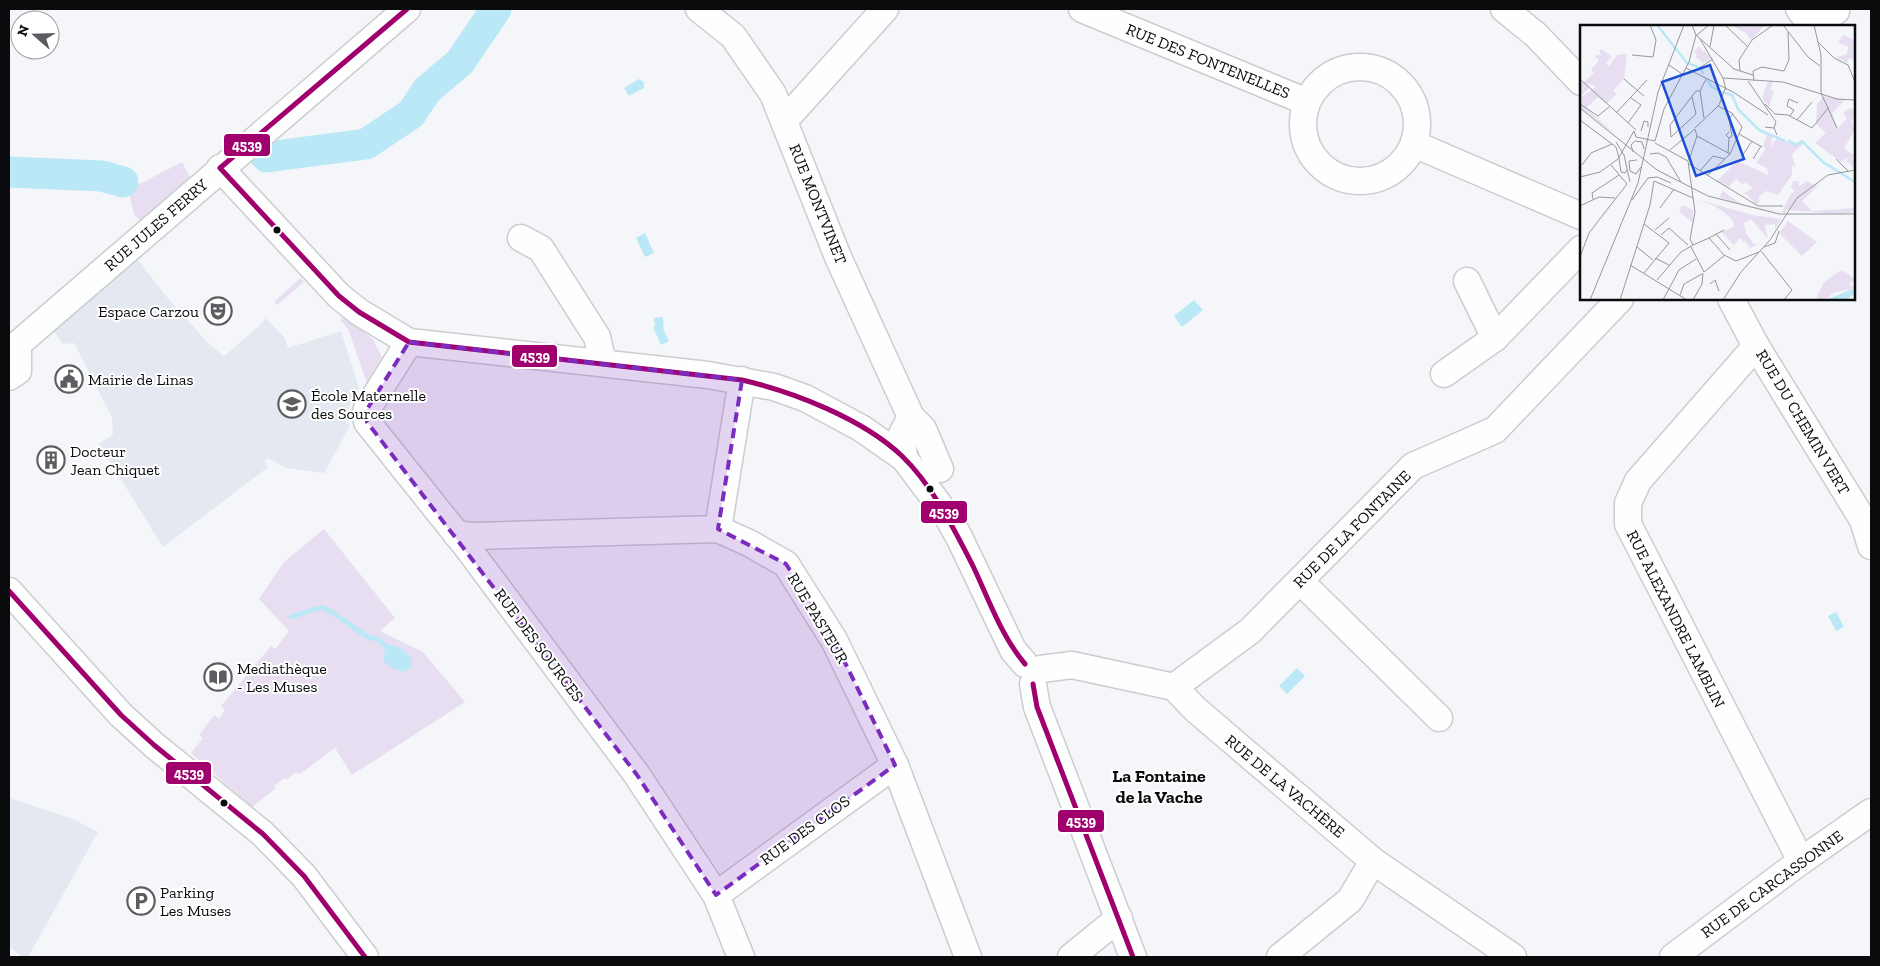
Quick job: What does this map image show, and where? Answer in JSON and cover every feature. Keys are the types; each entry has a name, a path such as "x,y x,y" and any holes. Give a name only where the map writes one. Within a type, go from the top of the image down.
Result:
{"street":[{"name":"RUE JULES FERRY","path":"20,334 407,9"},
{"name":"RUE MONTVINET","path":"699,9 733,36 773,94 838,257 911,417 923,429 940,469"},
{"path":"784,121 885,9"},
{"name":"RUE DES FONTENELLES","path":"1082,9 1307,102"},
{"path":"1504,9 1536,35 1580,81"},
{"path":"1799,9 1812,25"},
{"path":"1814,25 1836,10"},
{"name":"RUE DES FONTENELLES","path":"1352,67 1372,68 1390,75 1405,88 1414,105 1417,124 1414,144 1405,160 1392,172 1375,180 1357,182 1339,178 1323,168 1311,155 1304,138 1303,119 1307,102 1318,85 1333,73 1352,67"},
{"path":"1414,144 1580,216"},
{"path":"220,168 339,296 386,330 409,342 742,380 774,387 804,398 862,428 904,458 946,514 1013,650 1033,673 1037,707 1132,957"},
{"path":"521,238 541,249 597,337 603,363"},
{"path":"1444,374 1495,338 1580,250"},
{"path":"1467,281 1495,338"},
{"name":"RUE DE LA FONTAINE","path":"1174,687 1250,631 1414,466 1495,430 1619,300"},
{"name":"RUE DU CHEMIN VERT","path":"1732,300 1756,346 1863,520 1871,546"},
{"path":"9,377 18,371 20,334"},
{"name":"RUE DES SOURCES","path":"409,342 366,411 367,422 456,534 637,775 716,895 741,957"},
{"name":"RUE ALEXANDRE LAMBLIN","path":"1756,346 1638,481 1628,502 1628,524 1801,861"},
{"path":"718,529 742,380"},
{"path":"904,458 902,434 911,417"},
{"name":"RUE PASTEUR","path":"456,534 472,536 718,529 749,542 786,564 834,640 895,765 968,957"},
{"path":"1300,581 1438,718"},
{"path":"9,591 121,714 154,745 263,834 304,876 365,957"},
{"path":"1033,673 1072,665 1174,687"},
{"name":"RUE DE LA VACHÈRE","path":"1174,687 1195,709 1373,861 1513,957"},
{"name":"RUE DES CLOS","path":"716,895 895,765"},
{"name":"RUE DE CARCASSONNE","path":"1673,957 1801,861 1871,812"},
{"path":"1280,957 1350,900 1373,861"},
{"path":"1071,957 1118,918"}],"highlighted area":[{"path":"409,342 742,380 718,529 786,564 834,640 895,765 716,895 637,775 367,422 366,411"}],"shaded area":[{"path":"182,162 191,179 141,222 134,214 128,190"},
{"path":"135,256 165,295 209,344 224,356 266,318 285,338 288,348 341,331 359,388 342,418 350,426 324,473 286,468 268,458 264,461 268,467 163,547 99,444 113,434 112,417 74,343 63,344 51,326"},
{"path":"300,278 304,282 277,305 274,302"},
{"path":"343,317 373,339 382,357 367,383 348,329 340,320"},
{"path":"324,529 395,618 380,631 423,652 465,702 352,775 335,748 300,774 295,773 286,780 284,778 274,786 276,788 252,807 191,753 203,738 199,735 214,715 219,719 225,710 221,706 271,646 275,649 289,631 259,599 284,562"},
{"path":"9,798 73,819 98,832 28,957 22,957 9,946"}],"water":[{"path":"639,79 644,82 644,88 629,96 624,88"},
{"path":"645,233 654,253 645,257 636,238"},
{"path":"1194,300 1203,310 1182,327 1174,316"},
{"path":"663,317 664,331 669,341 661,345 653,327 655,326 654,318"},
{"path":"1836,612 1844,627 1836,631 1828,616"},
{"path":"388,645 399,647 407,653 412,659 412,667 405,672 394,669 385,663 383,656"},
{"path":"1297,668 1305,676 1287,694 1279,686"}],"waterway":[{"path":"258,148 267,157 366,144 411,114 427,90 460,62 496,9"},
{"path":"9,172 102,176 123,182"},
{"path":"291,617 321,607 367,636 379,640 386,647"}],"transit line":[{"name":"4539","path":"407,9 220,168 339,296 359,312 409,342 742,380 805,400 848,419 868,430 902,456 923,480 949,521 972,564 1002,629 1025,664"},
{"name":"4539","path":"9,591 121,715 154,745 263,834 304,876 365,957"},
{"name":"4539","path":"1033,684 1037,707 1133,957"}],"place":[{"name":"Espace Carzou","path":"218,311"},
{"name":"Mairie de Linas","path":"69,379"},
{"name":"École Maternelle des Sources","path":"292,404"},
{"name":"Docteur Jean Chiquet","path":"51,460"},
{"name":"Mediathèque - Les Muses","path":"218,677"},
{"name":"Parking Les Muses","path":"141,901"}],"district":[{"name":"La Fontaine de la Vache","path":"1159,786"}]}
